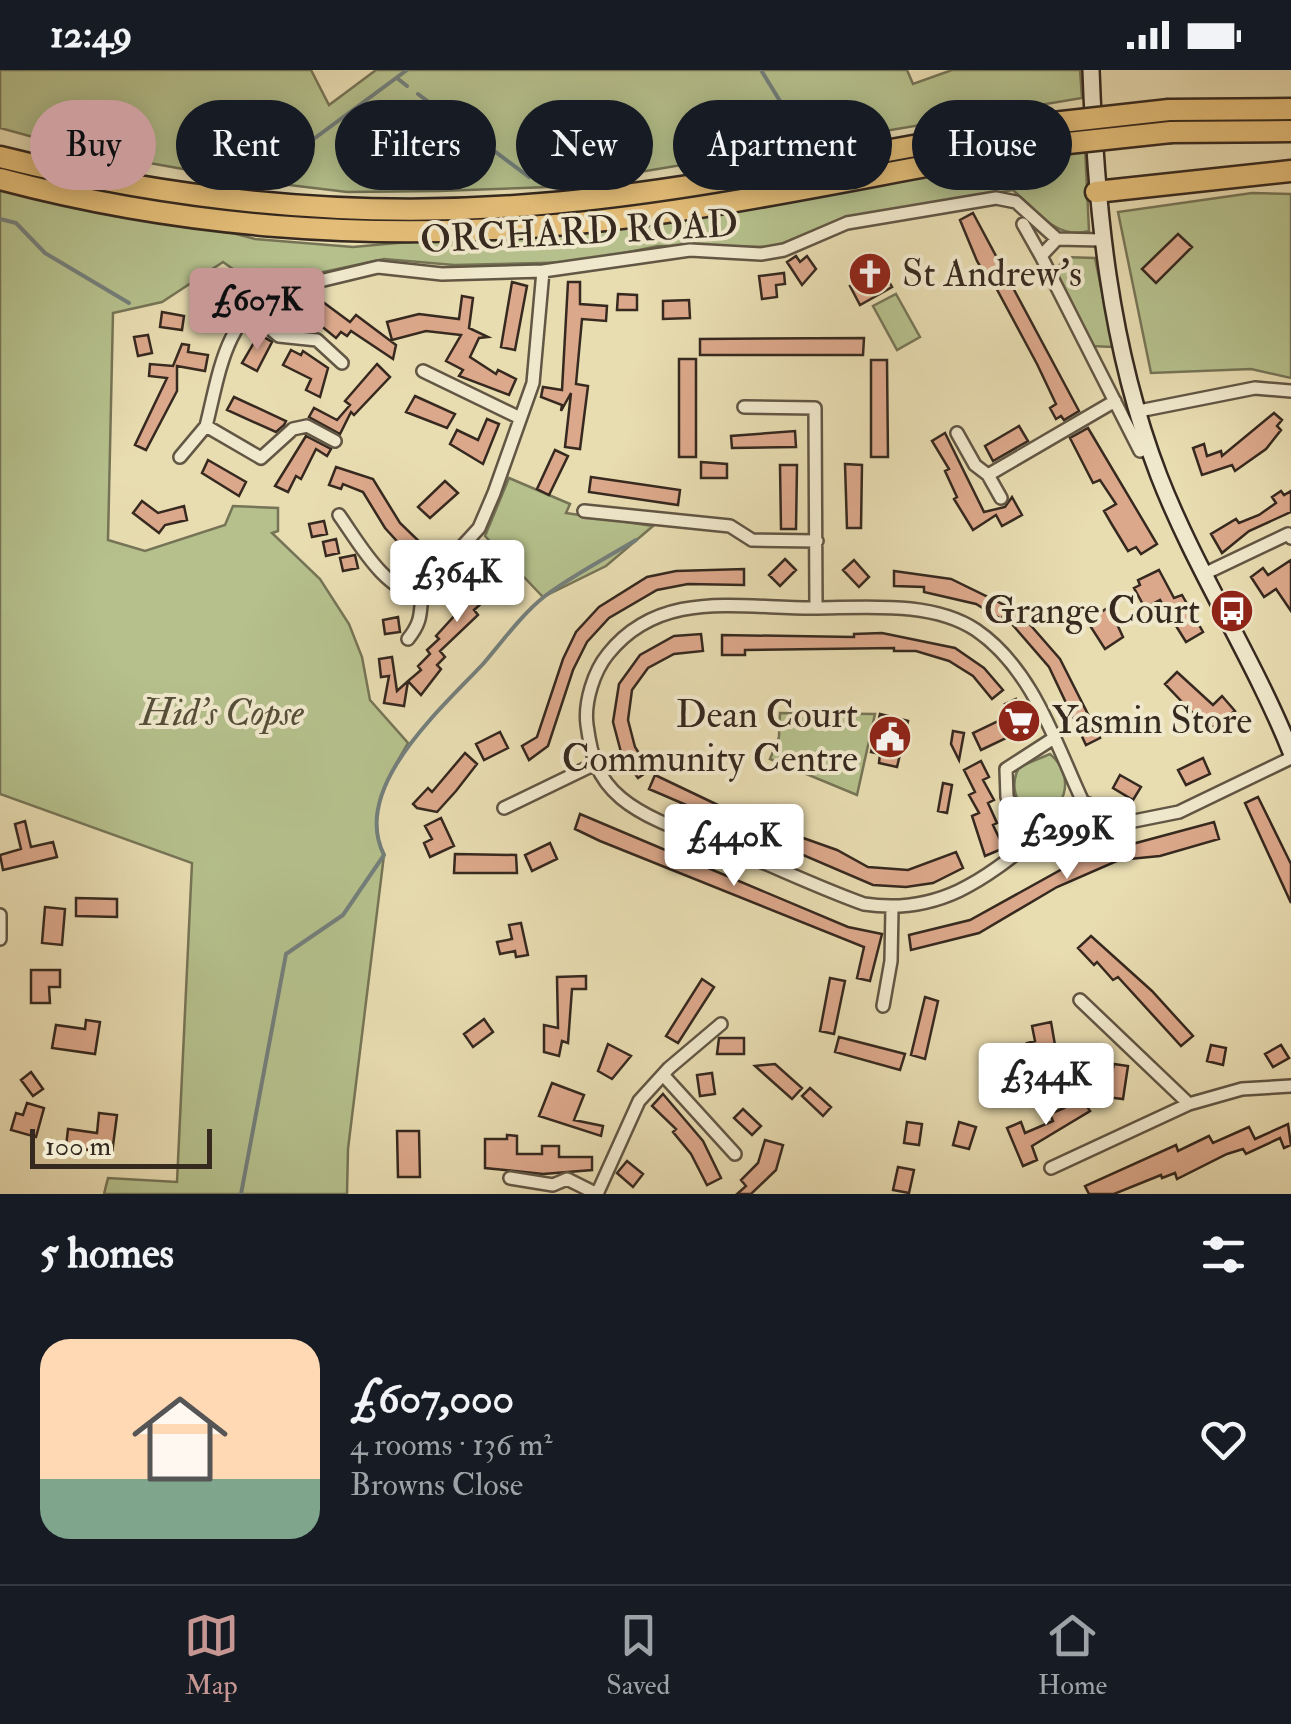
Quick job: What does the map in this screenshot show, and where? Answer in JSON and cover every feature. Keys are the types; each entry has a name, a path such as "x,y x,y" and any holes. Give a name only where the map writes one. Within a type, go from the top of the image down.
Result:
{"highway":[{"path":"1072,129 1169,110 1291,109"},
{"path":"1072,135 1291,131"},
{"path":"0,156 186,194 305,206 429,210 539,204 912,154"},
{"path":"0,179 89,200 252,223 439,232 627,216 912,161"},
{"path":"1096,192 1291,171"}],"main road":[{"path":"1090,70 1102,240 1116,325 1139,411 1158,472 1291,755"}],"street":[{"name":"ORCHARD ROAD","path":"206,426 221,360 234,331 250,312 278,291 378,266 442,274 543,271 690,250 761,254 784,250 847,223 996,198 1016,202 1057,239"},
{"path":"1023,224 1140,451"},
{"path":"1041,256 1057,239 1102,240"},
{"path":"408,640 423,617 422,596 445,561 479,528 538,358 543,271"},
{"path":"250,312 279,336 316,340 342,363"},
{"path":"424,371 518,417"},
{"path":"1139,411 1255,388 1291,391"},
{"path":"988,474 1115,401"},
{"path":"744,407 815,408 816,608"},
{"path":"180,457 206,426 261,458 293,429 307,426 336,441"},
{"path":"957,433 975,465 988,474 1001,498"},
{"path":"584,511 730,526 752,540 817,541"},
{"path":"339,515 391,580 407,594 422,596"},
{"path":"1204,574 1288,534 1291,538"},
{"path":"1083,802 1032,837 987,877 943,901 892,908 827,890 662,822 620,798 593,765 586,714 598,666 627,630 666,610 710,605 925,612 974,628 1028,684 1083,802 1134,820 1179,812 1291,755"},
{"path":"1032,837 1007,797 1006,769 1054,738"},
{"path":"504,808 593,765"},
{"path":"883,1006 891,961 892,908"},
{"path":"0,915 0,939"},
{"path":"1080,1000 1189,1104"},
{"path":"510,1178 552,1185 567,1179 597,1194 639,1101 722,1024"},
{"path":"664,1076 734,1154"},
{"path":"1051,1168 1189,1104 1242,1090 1291,1086"}],"green space":[{"path":"0,70 311,70 329,105 335,101 335,190 467,190 347,192 315,188 315,100 176,100 176,168 156,164 156,100 30,100 30,136 0,128"},
{"path":"376,70 907,70 913,84 952,70 1080,70 1082,98 912,100 912,126 892,130 892,100 673,100 673,166 653,170 653,100 516,100 516,188 496,189 496,100 336,100"},
{"name":"Hid's Copse","path":"1085,147 1089,231 1077,233 1056,227 1013,190 1072,190 1072,149"},
{"name":"Hid's Copse","path":"912,172 912,190 1013,190 847,217 774,247 658,246 581,262 454,265 384,259 286,280 264,291 223,262 162,302 113,313 108,540 145,551 225,525 233,506 278,508 278,531 272,533 320,579 349,624 362,657 370,700 408,743 386,783 378,811 376,826 384,855 348,1149 347,1194 104,1194 108,1178 177,1182 192,863 0,794 0,186 191,222 255,239 353,247 453,238 786,190 892,190 892,175"},
{"path":"1252,193 1291,194 1291,378 1251,369 1151,373 1118,212"},
{"path":"1063,257 1095,258 1113,347 1091,346 1056,274"},
{"path":"896,294 920,337 897,350 873,306"},
{"path":"509,478 570,504 566,513 653,526 606,566 543,597 485,536"},
{"path":"780,713 875,714 857,795 770,759 779,737"},
{"path":"1050,754 1063,773 1064,794 1053,810 1031,817 1016,794 1016,774 1019,767"}],"building":[{"path":"973,213 1079,411 1064,420 1061,416 1056,419 1050,408 1056,404 1037,364 987,271 984,273 977,261 960,220"},
{"path":"1178,234 1192,247 1156,283 1142,269"},
{"name":"St Andrew's","path":"874,254 892,287 860,305 850,286 859,281 851,267"},
{"path":"796,256 800,262 807,256 816,269 802,285 787,262"},
{"path":"784,273 785,284 776,285 777,297 762,299 759,276"},
{"path":"235,278 250,291 215,330 202,319"},
{"path":"512,282 527,286 515,350 501,347"},
{"path":"568,282 580,282 580,304 607,306 606,321 582,319 576,384 588,386 580,449 565,447 571,393 561,411 562,405 541,397 543,387 562,390"},
{"path":"618,294 637,295 637,310 617,310"},
{"path":"462,296 473,298 469,328 488,337 479,338 470,357 496,374 498,370 516,379 509,395 459,376 463,370 446,361 461,335 426,331 392,340 387,322 419,314 459,319"},
{"path":"689,300 690,318 663,319 663,301"},
{"path":"323,302 350,322 356,315 396,345 393,359 351,331 347,336 341,332 336,338 314,320 307,329 290,317 301,303 314,314"},
{"path":"162,312 184,316 182,330 160,327"},
{"path":"259,334 272,342 257,371 242,363"},
{"path":"148,335 152,353 138,356 134,337"},
{"path":"864,338 863,355 700,355 700,339"},
{"path":"182,344 189,345 188,352 208,355 205,371 177,366 177,391 146,450 135,445 167,378 149,376 150,364 173,366"},
{"path":"291,350 301,355 303,351 328,368 320,397 306,390 311,379 283,365"},
{"path":"679,359 696,359 696,457 679,457"},
{"path":"871,360 887,360 888,457 871,457"},
{"path":"377,364 390,377 354,415 351,412 340,434 309,417 314,408 337,420 350,405 345,401"},
{"path":"415,396 455,414 447,428 406,412"},
{"path":"234,397 286,421 284,425 276,432 227,410"},
{"path":"1274,413 1282,420 1277,426 1281,430 1266,449 1235,471 1232,465 1202,475 1193,448 1204,444 1207,456 1221,451 1222,456"},
{"path":"487,419 499,424 483,464 450,444 457,430 478,440"},
{"path":"1019,426 1028,441 993,461 985,446"},
{"path":"1088,428 1157,544 1141,554 1136,547 1128,551 1104,511 1116,504 1100,480 1093,483 1070,438"},
{"path":"795,431 796,447 732,448 731,436"},
{"path":"945,433 984,512 1005,507 1012,497 1022,515 1002,526 996,515 973,530 954,499 957,497 945,471 949,469 932,441"},
{"path":"306,436 331,449 327,456 316,449 301,479 296,476 288,492 275,486"},
{"path":"555,450 568,456 549,495 537,489"},
{"path":"208,460 246,482 239,496 202,473"},
{"path":"701,462 727,464 727,478 701,478"},
{"path":"845,464 862,465 861,528 847,528"},
{"path":"780,465 797,465 796,529 781,529"},
{"path":"336,467 373,479 400,523 428,550 415,561 385,528 363,492 343,484 341,489 329,485"},
{"path":"591,477 680,490 678,505 589,492"},
{"path":"445,481 458,493 430,518 418,507"},
{"path":"1281,491 1284,495 1291,491 1291,512 1249,531 1222,553 1211,534 1236,519 1239,523 1259,515 1276,503 1272,497"},
{"path":"142,501 158,513 184,506 187,520 165,525 159,533 133,513"},
{"path":"324,521 327,534 312,537 309,524"},
{"path":"336,539 339,553 326,556 323,542"},
{"path":"355,555 358,568 343,571 340,558"},
{"path":"498,555 507,565 501,571 504,574 481,595 485,600 474,610 478,615 440,651 445,657 437,665 441,669 421,695 408,681 421,670 418,666 439,639 436,636 466,603 462,598 481,580 478,577"},
{"path":"785,559 796,570 780,586 769,575"},
{"path":"854,560 869,577 859,587 843,570"},
{"path":"1291,560 1291,611 1276,589 1264,597 1251,577 1263,568 1268,575"},
{"path":"744,569 744,585 688,584 657,590 609,618 587,642 573,670 548,746 529,760 522,746 537,737 563,659 576,632 599,607 647,577 676,571"},
{"path":"1159,570 1174,598 1182,595 1203,632 1186,642 1160,600 1145,608 1134,588 1140,585 1138,580"},
{"path":"894,571 951,579 1019,612 1060,659 1100,738 1086,745 1049,667 1004,615 1001,619 976,604 924,592 924,587 894,586"},
{"path":"1109,607 1123,637 1105,649 1087,621"},
{"path":"398,617 400,632 385,634 383,620"},
{"path":"882,633 955,648 984,668 1003,690 992,699 973,676 949,661 894,648 745,650 745,655 722,655 722,635 854,637"},
{"path":"701,634 703,651 674,654 648,668 632,690 628,720 635,747 650,770 638,778 622,756 613,722 619,684 640,655 674,636"},
{"path":"392,657 397,691 408,681 404,706 384,703 389,676 381,677 379,659"},
{"path":"1177,672 1213,705 1222,696 1235,711 1209,730 1165,684"},
{"path":"1016,699 1029,727 981,750 973,733 1011,715 1005,704"},
{"name":"Dean Court Community Centre","path":"880,714 908,721 897,767 879,763 880,754 871,752"},
{"path":"953,731 964,733 959,760 951,744"},
{"path":"500,732 508,748 484,760 476,744"},
{"path":"465,753 477,764 456,791 437,812 417,808 413,804 428,788 432,792"},
{"path":"1203,758 1210,774 1186,785 1178,770"},
{"path":"981,761 989,777 983,780 994,800 988,803 997,823 993,825 1004,848 985,856 972,816 979,813 969,795 975,792 964,770"},
{"path":"655,775 741,816 837,850 868,867 908,870 956,852 963,868 933,883 906,887 873,885 649,789"},
{"path":"1120,775 1141,787 1133,800 1113,788"},
{"path":"943,783 952,785 947,813 938,811"},
{"path":"1258,797 1291,864 1291,903 1245,803"},
{"path":"580,814 848,927 882,934 870,981 857,978 864,947 600,841 575,829"},
{"path":"441,818 454,846 430,857 424,843 432,839 425,826"},
{"path":"25,821 31,847 53,842 57,857 3,870 0,855 21,849 15,824"},
{"path":"1214,822 1219,839 1160,856 1119,860 1057,887 979,933 911,950 909,935 970,920 1084,857"},
{"path":"550,843 557,859 532,871 525,855"},
{"path":"455,854 516,855 517,873 454,873"},
{"path":"76,898 117,899 117,917 76,916"},
{"path":"45,907 65,909 62,945 42,943"},
{"path":"521,923 528,955 516,957 515,951 500,954 497,942 512,939 509,925"},
{"path":"1091,936 1152,991 1193,1036 1181,1046 1118,977 1113,980 1097,962 1094,965 1078,948"},
{"path":"31,970 60,970 60,987 49,987 50,1003 31,1003"},
{"path":"586,976 586,989 572,989 568,1043 562,1041 559,1056 544,1052 544,1025 558,1028 557,977"},
{"path":"830,978 845,981 834,1034 820,1031"},
{"path":"702,979 714,987 678,1043 666,1036"},
{"path":"925,997 938,1001 925,1059 911,1055"},
{"path":"484,1019 493,1032 473,1047 464,1034"},
{"path":"86,1020 100,1022 95,1054 52,1048 56,1025 85,1029"},
{"path":"1051,1022 1055,1045 1038,1048 1039,1072 1027,1043 1035,1041 1032,1026"},
{"path":"839,1037 905,1054 900,1070 835,1052"},
{"path":"719,1038 744,1038 744,1054 717,1054"},
{"path":"608,1044 631,1056 612,1079 598,1071"},
{"path":"1211,1045 1226,1048 1223,1065 1207,1061"},
{"path":"1281,1045 1289,1058 1273,1067 1265,1054"},
{"path":"775,1064 802,1088 792,1099 755,1066"},
{"path":"1114,1064 1128,1066 1123,1099 1106,1097"},
{"path":"31,1072 43,1089 33,1096 21,1080"},
{"path":"712,1073 715,1094 700,1096 697,1075"},
{"path":"552,1083 584,1095 574,1120 603,1126 601,1136 539,1116"},
{"path":"810,1088 831,1107 823,1116 802,1096"},
{"path":"1078,1093 1090,1111 1032,1146 1037,1160 1023,1166 1007,1128 1021,1122 1025,1133 1053,1121 1050,1114 1064,1108 1061,1101"},
{"path":"663,1094 703,1141 721,1178 707,1185 691,1154 673,1132 676,1129 652,1106"},
{"path":"27,1103 44,1108 36,1137 11,1130 16,1113 23,1115"},
{"path":"743,1109 761,1126 752,1135 734,1118"},
{"path":"99,1113 117,1115 112,1153 66,1147 68,1129 97,1133"},
{"path":"907,1122 922,1124 919,1145 904,1143"},
{"path":"959,1122 976,1127 969,1149 953,1145"},
{"path":"1288,1124 1291,1145 1284,1148 1280,1138 1246,1154 1243,1149 1227,1154 1177,1179 1175,1173 1162,1178 1161,1175 1114,1194 1089,1194 1085,1186 1176,1145 1178,1151 1209,1136 1213,1143 1249,1127 1255,1139"},
{"path":"397,1131 419,1131 420,1177 398,1177"},
{"path":"507,1135 517,1136 517,1154 542,1154 542,1146 559,1146 559,1157 592,1157 592,1170 543,1174 485,1168 485,1139 507,1139"},
{"path":"765,1140 783,1145 776,1170 751,1194 737,1194 746,1186 741,1180 758,1163"},
{"path":"627,1161 643,1174 633,1187 617,1173"},
{"path":"898,1167 914,1170 909,1193 893,1190"}],"waterway":[{"path":"315,138 407,70"},
{"path":"761,70 779,100"},
{"path":"397,78 407,86"},
{"path":"418,94 516,167"},
{"path":"0,219 16,223 45,253 129,303"},
{"path":"241,1194 286,954 343,915 384,855 377,829 379,803 389,777 424,727 537,603 636,540"}],"place":[{"name":"St Andrew's","path":"870,274"},
{"name":"Grange Court","path":"1232,611"},
{"name":"Yasmin Store","path":"1019,721"},
{"name":"Dean Court Community Centre","path":"890,737"}]}
